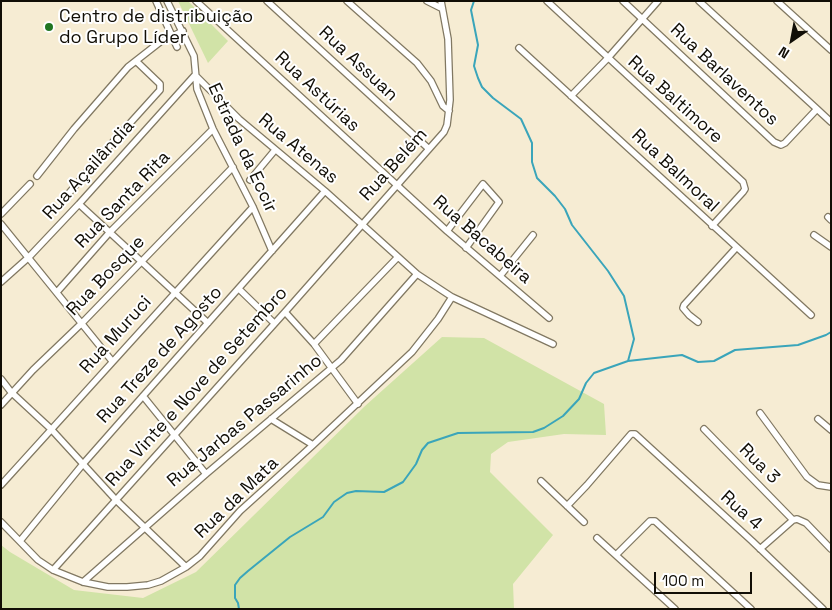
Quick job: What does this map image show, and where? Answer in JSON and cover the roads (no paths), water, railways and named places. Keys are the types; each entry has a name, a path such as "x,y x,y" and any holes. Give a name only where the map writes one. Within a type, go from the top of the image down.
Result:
{"street":[{"path":"156,1 177,47"},
{"name":"Estrada da Eccir","path":"167,1 194,56 197,89 213,130 253,207 272,251"},
{"name":"Rua Astúrias","path":"196,1 396,185"},
{"name":"Rua Assuan","path":"267,1 429,149"},
{"path":"347,1 417,63 431,81 449,114"},
{"path":"427,1 441,5 448,39 449,114"},
{"name":"Rua Baltimore","path":"546,1 743,182 745,188 743,192 712,226"},
{"name":"Rua Barlaventos","path":"623,1 774,142 785,143 817,110"},
{"path":"571,96 658,1"},
{"path":"699,1 831,122"},
{"path":"777,1 831,50"},
{"path":"37,176 106,91 136,61 171,35 183,32"},
{"name":"Rua Balmoral","path":"519,48 810,315"},
{"path":"69,193 160,90 160,84 136,61"},
{"name":"Rua Atenas","path":"196,75 239,119 325,191 397,258 417,274 452,298 553,344"},
{"name":"Rua Açailândia","path":"1,282 29,257 79,204 196,75"},
{"name":"Rua Belém","path":"362,224 444,132 449,114"},
{"name":"Rua Santa Rita","path":"57,292 109,233 213,130"},
{"path":"250,180 275,150"},
{"name":"Rua Bosque","path":"1,405 232,167"},
{"path":"1,214 30,184"},
{"path":"447,231 483,184 499,201 466,248"},
{"name":"Rua Bacabeira","path":"396,185 466,248 549,318"},
{"name":"Rua Treze de Agosto","path":"20,542 83,464 142,396 325,191"},
{"path":"79,204 208,322"},
{"name":"Rua Muruci","path":"1,485 253,207"},
{"path":"1,224 112,362"},
{"name":"Rua Vinte e Nove de Setembro","path":"53,570 362,224"},
{"path":"500,276 533,235"},
{"path":"814,235 831,247"},
{"path":"698,322 683,308 684,305 736,248"},
{"path":"314,344 397,258"},
{"name":"Rua Jarbas Passarinho","path":"83,582 143,528 333,367 352,349 417,274"},
{"path":"239,289 274,323"},
{"name":"Rua da Mata","path":"1,522 38,560 53,570 83,582 117,587 148,585 161,581 186,567 240,511 358,404 412,352 452,298"},
{"path":"285,312 333,367 358,404"},
{"path":"1,379 51,429 143,528 186,567"},
{"path":"142,396 206,474"},
{"path":"760,413 807,477 818,485 831,487"},
{"path":"818,419 831,430"},
{"path":"270,420 313,445"},
{"name":"Rua 3","path":"704,429 793,520"},
{"name":"Rua 4","path":"567,506 630,434 633,433 823,609"},
{"path":"541,481 584,522"},
{"path":"760,549 793,520 801,519 831,549"},
{"path":"616,554 650,521 655,521 751,609"},
{"path":"597,538 675,609"}],"waterway":[{"path":"474,1 471,10 478,45 474,66 478,78 482,87 493,98 521,119 532,143 532,162 537,178 565,209 572,225 608,271 624,296 634,339 628,361"},
{"path":"239,609 235,598 235,585 240,578 290,537 323,517 334,502 347,493 356,491 384,492 403,482 428,443 458,433 533,432 544,428 563,416 579,399 586,383 594,373 628,361 682,355 698,362 714,361 735,350 798,345 831,332"}],"place":[{"name":"Centro de distribuição do Grupo Líder","path":"49,27"}]}
